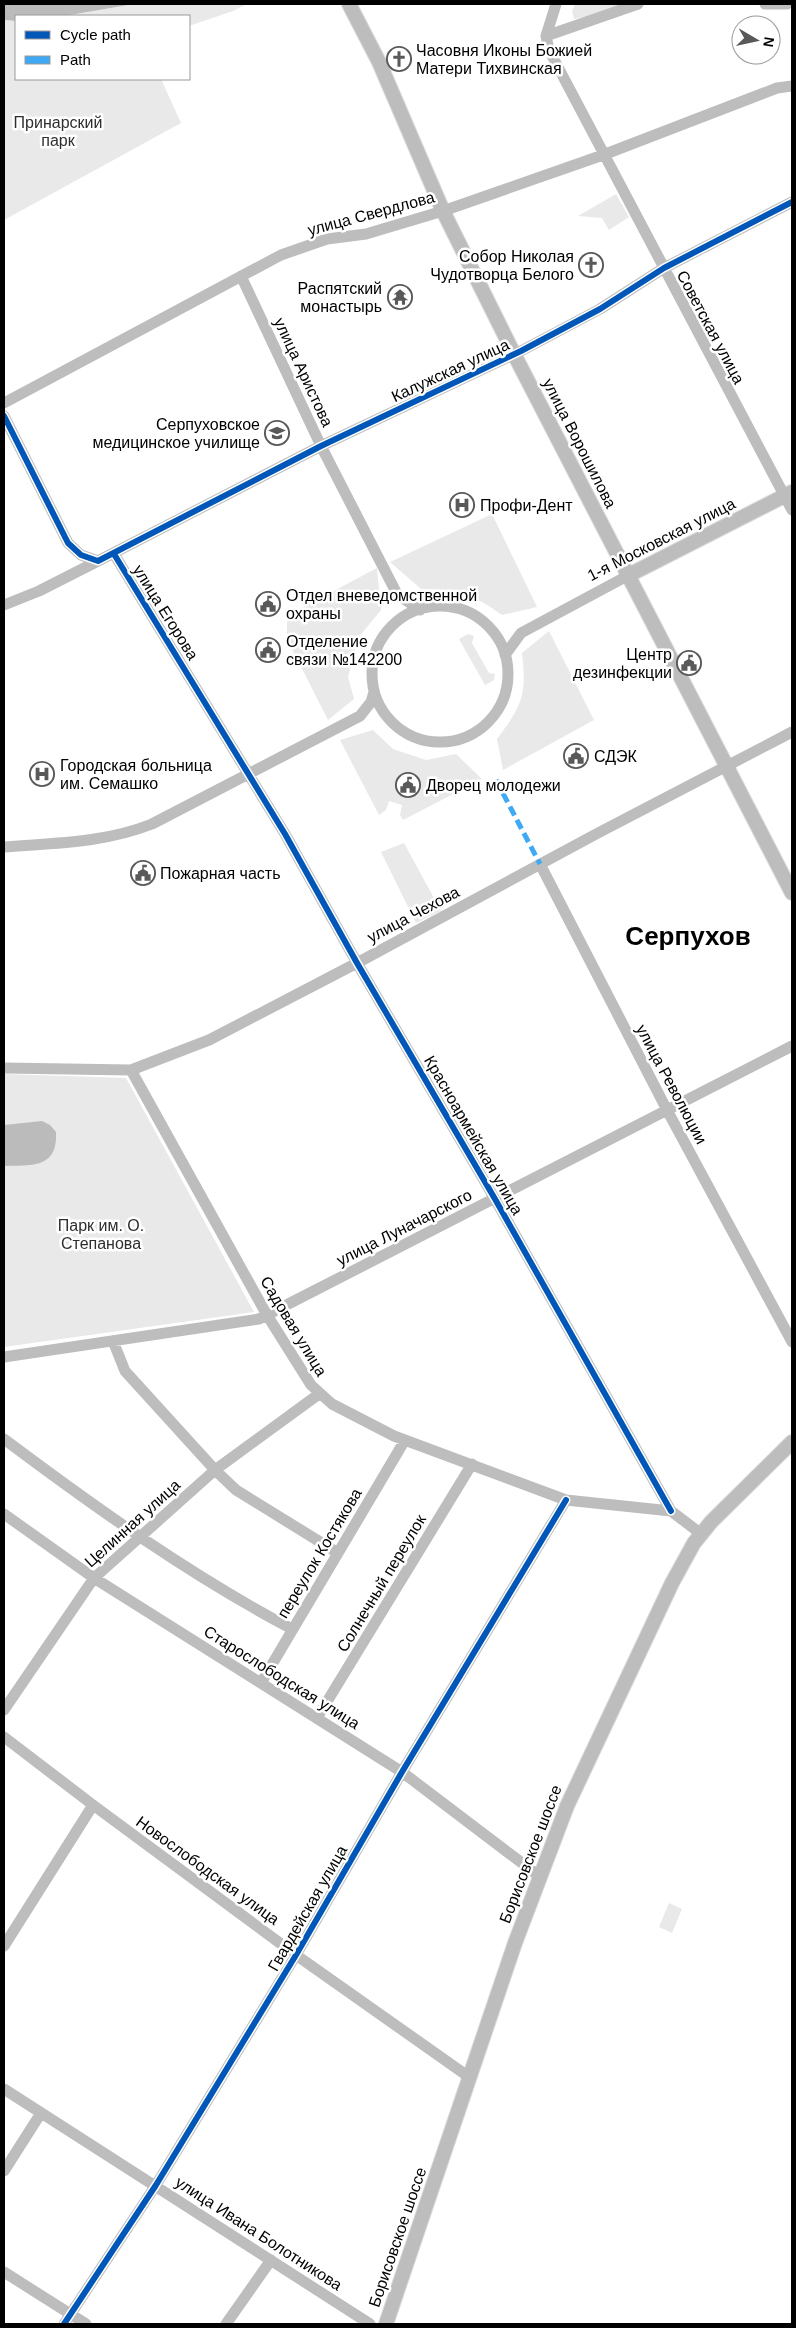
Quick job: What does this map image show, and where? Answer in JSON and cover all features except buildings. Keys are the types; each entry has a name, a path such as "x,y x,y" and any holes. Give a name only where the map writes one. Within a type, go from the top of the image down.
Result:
{"main road":[{"name":"улица Ворошилова","path":"349,4 379,62 443,211 514,354 792,893"},
{"name":"1-я Московская улица","path":"628,575 789,494"},
{"name":"Борисовское шоссе","path":"386,2324 469,2077 539,1876 566,1806 672,1582 700,1533 792,1442"}],"street":[{"path":"546,36 556,4"},
{"path":"546,36 638,4"},
{"path":"765,4 787,4"},
{"name":"Советская улица","path":"546,36 549,50 603,155 789,494 792,510"},
{"name":"улица Свердлова","path":"4,403 281,255 326,239 366,234 443,211 603,155 777,88 792,86"},
{"name":"Калужская улица","path":"114,554 321,446 514,354 600,309 664,268 792,202"},
{"name":"улица Аристова","path":"241,276 321,446 397,594"},
{"path":"4,416 68,543 81,555 98,561"},
{"name":"улица Егорова","path":"98,561 114,554 250,775"},
{"path":"4,605 39,591 98,561"},
{"name":"1-я Московская улица","path":"521,633 628,575"},
{"path":"397,594 420,610"},
{"path":"396,622 398,609 397,594"},
{"path":"4,847 97,840 126,834 152,824 250,775 360,716 371,702 374,692 372,672 377,648 384,635 396,622 420,610 442,606 461,609 478,617 495,632 505,655 507,684 504,698 497,711 484,727 470,736 459,740 425,741 404,732 388,718 374,692"},
{"path":"495,632 521,633"},
{"path":"505,655 521,633"},
{"path":"360,716 378,715 388,718"},
{"name":"улица Чехова","path":"4,1068 131,1070 208,1040 792,732"},
{"name":"Красноармейская улица","path":"250,775 495,1199 671,1511"},
{"name":"улица Революции","path":"540,864 667,1110 792,1342"},
{"name":"улица Луначарского","path":"4,1357 259,1319 792,1046"},
{"name":"Садовая улица","path":"131,1070 267,1315 310,1386 319,1394 332,1404 405,1440 566,1500 671,1511"},
{"path":"113,1342 125,1371 215,1470 236,1490 338,1553"},
{"name":"Целинная улица","path":"4,1710 94,1578 215,1470 319,1394"},
{"path":"4,1439 84,1499 141,1536 159,1551 218,1588 292,1629"},
{"name":"переулок Костякова","path":"261,1683 405,1440"},
{"name":"Солнечный переулок","path":"317,1718 472,1464"},
{"name":"Гвардейская улица","path":"67,2319 156,2185 296,1955 402,1772 566,1500"},
{"path":"671,1511 700,1533"},
{"name":"Старослободская улица","path":"4,1514 94,1578 402,1772 539,1876"},
{"name":"Новослободская улица","path":"5,1740 296,1955 469,2077"},
{"path":"4,1946 92,1805"},
{"name":"улица Ивана Болотникова","path":"4,2089 370,2324"},
{"path":"4,2171 42,2113"},
{"path":"226,2324 271,2260"},
{"path":"4,2272 67,2319 86,2324"}],"green space":[{"path":"134,4 247,4 233,11 190,26 190,15 70,15"},
{"path":"575,4 628,4 608,13 574,19 572,11"},
{"name":"Принарский парк","path":"4,20 15,21 15,80 161,80 181,123 4,220"},
{"path":"616,194 629,217 609,230 602,218 578,216"},
{"path":"492,514 537,607 502,615 482,602 464,594 445,590 421,589 390,562"},
{"path":"377,568 381,610 358,638 348,677 354,699 328,720 287,639 287,622 294,612"},
{"path":"549,631 594,720 503,770 497,739 512,717 521,699 524,680 522,653"},
{"path":"468,634 474,636 472,643 489,673 495,674 494,680 485,685 459,639"},
{"path":"373,730 393,749 426,760 456,754 482,779 403,820 400,815 402,805 389,801 386,810 379,815 340,740"},
{"path":"404,843 441,911 416,923 381,852"},
{"name":"Парк им. О. Степанова","path":"4,1074 126,1078 254,1312 4,1347"},
{"path":"669,1903 682,1909 672,1933 659,1927"}],"shaded area":[{"path":"4,4 134,4 70,15 15,15 15,21 4,20"},
{"path":"42,1121 50,1125 56,1132 53,1153 48,1159 33,1165 4,1166 4,1125"}],"marked path":[{"path":"496,780 540,864"}],"cycle path":[{"path":"4,416 68,543 81,555 98,561 321,446 521,351 600,309 664,268 792,202"},
{"path":"114,554 285,834 357,963 495,1199 671,1511"},
{"path":"64,2324 156,2185 296,1955 402,1772 566,1500"}],"place":[{"name":"Часовня Иконы Божией Матери Тихвинская","path":"399,59"},
{"name":"Собор Николая Чудотворца Белого","path":"591,265"},
{"name":"Распятский монастырь","path":"400,297"},
{"name":"Серпуховское медицинское училище","path":"277,433"},
{"name":"Профи-Дент","path":"462,505"},
{"name":"Отдел вневедомственной охраны","path":"268,604"},
{"name":"Отделение связи №142200","path":"268,650"},
{"name":"Центр дезинфекции","path":"689,663"},
{"name":"СДЭК","path":"576,756"},
{"name":"Городская больница им. Семашко","path":"42,774"},
{"name":"Дворец молодежи","path":"408,785"},
{"name":"Пожарная часть","path":"143,873"}],"district":[{"name":"Серпухов","path":"688,936"}]}
